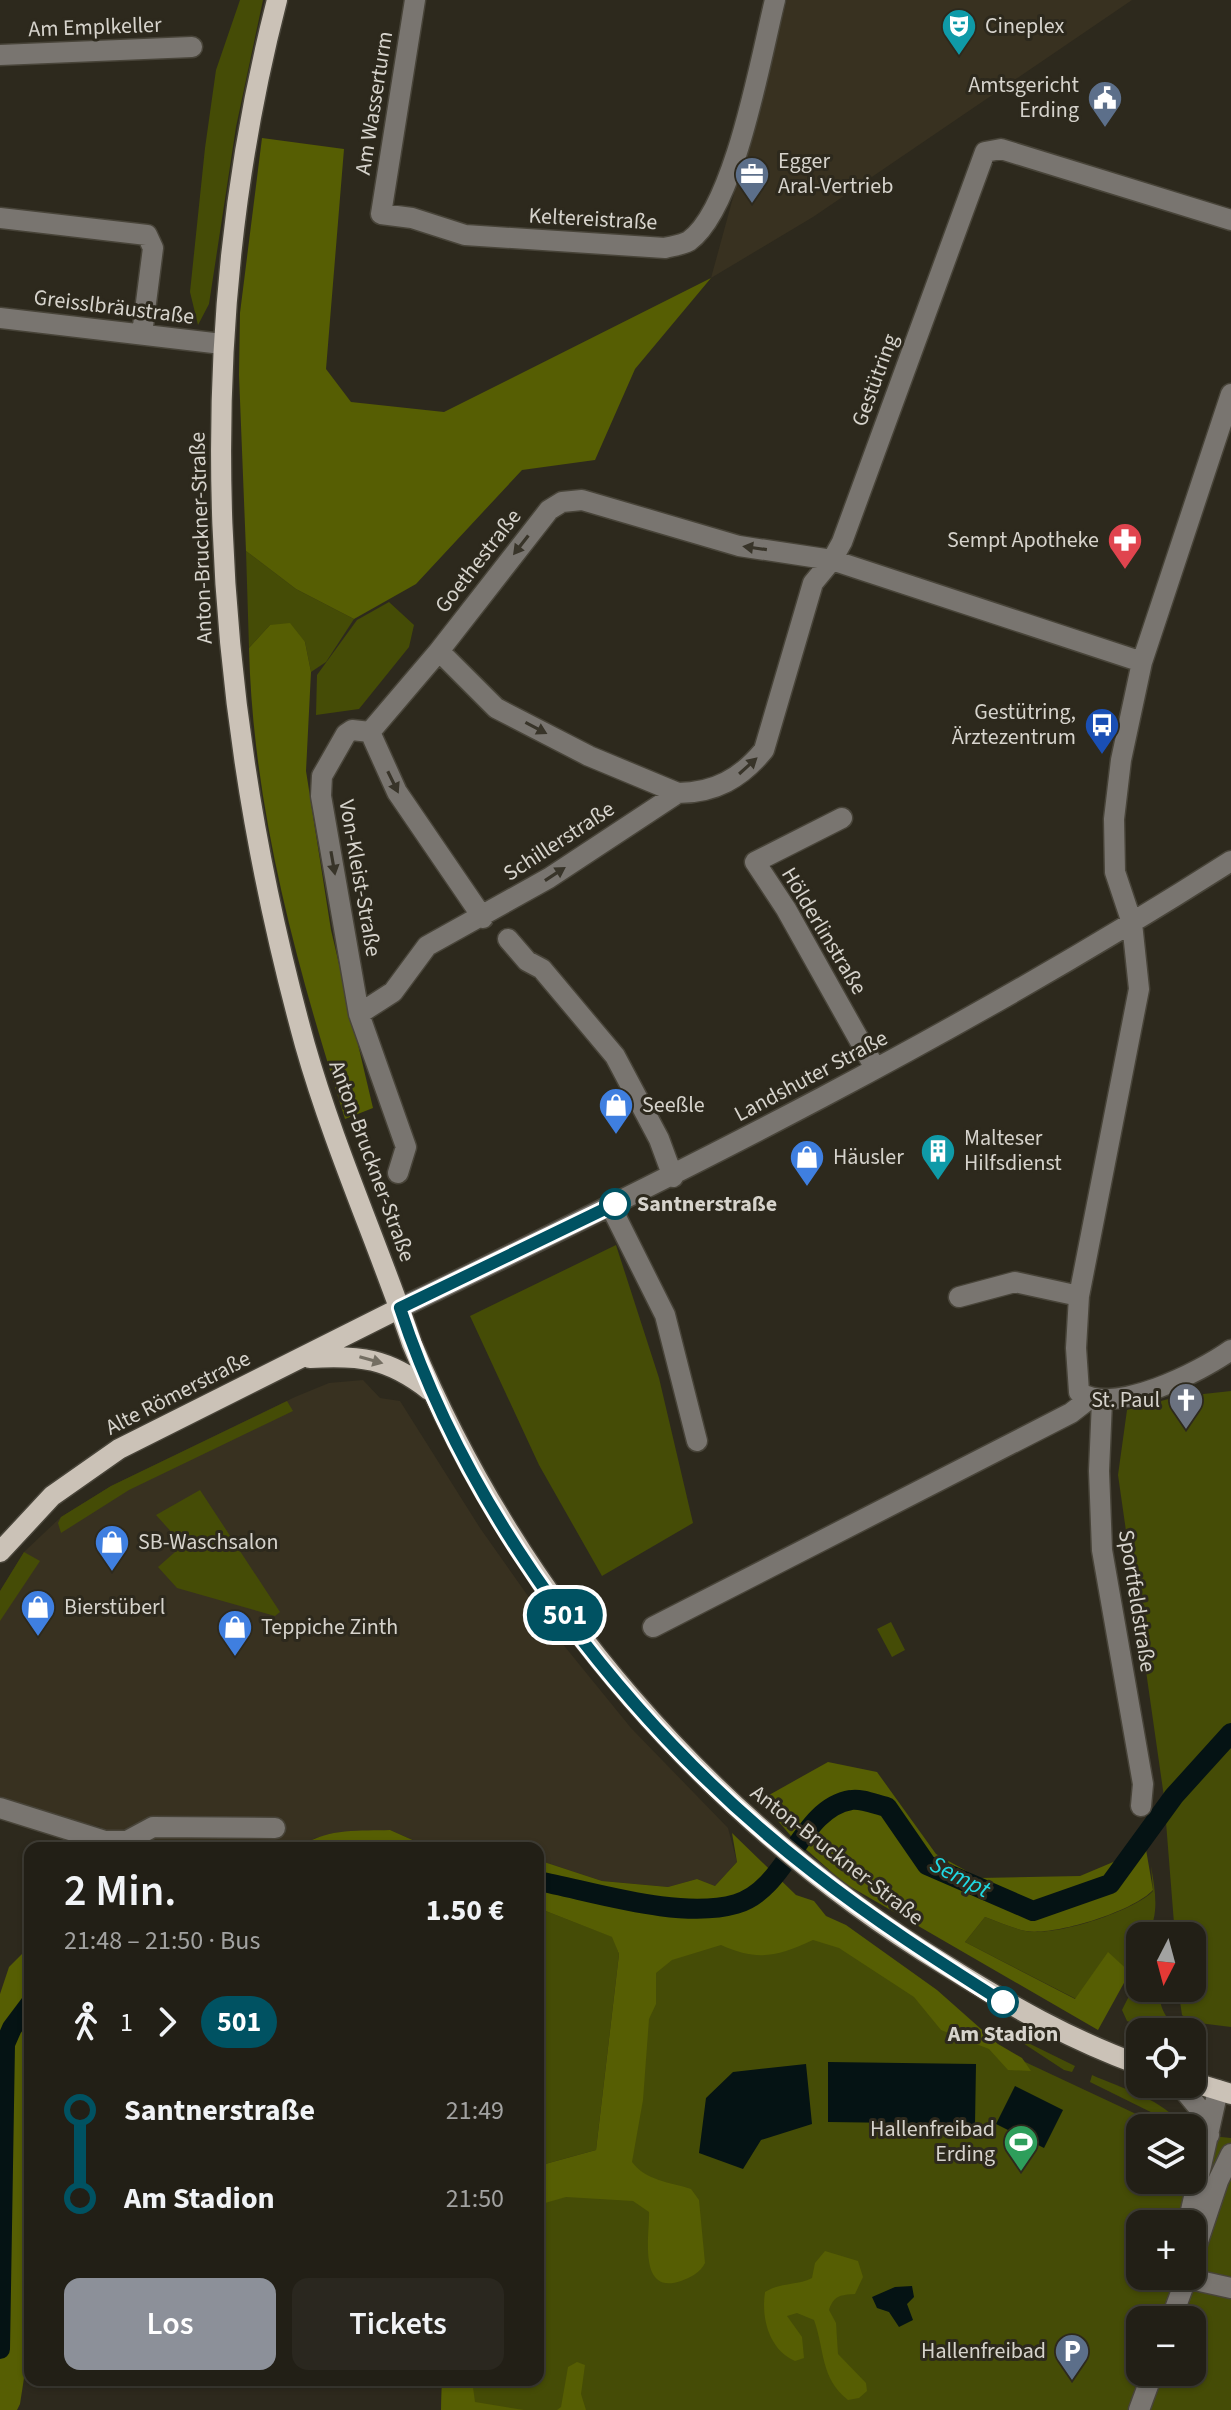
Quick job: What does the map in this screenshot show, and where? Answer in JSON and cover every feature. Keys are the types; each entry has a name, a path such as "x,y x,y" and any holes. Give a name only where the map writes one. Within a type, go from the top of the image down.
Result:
{"main road":[{"name":"Anton-Bruckner-Straße","path":"277,0 235,220 222,344 220,457 239,739 254,823 306,1048 432,1392 506,1530 592,1650 684,1756 778,1844 915,1947 1007,2005 1126,2059"},
{"name":"Alte Römerstraße","path":"0,1552 52,1496 106,1457 149,1432 400,1308"},
{"path":"302,1358 355,1355 405,1372 432,1392"}],"street":[{"name":"Am Wasserturm","path":"381,214 415,0"},
{"name":"Keltereistraße","path":"381,214 412,218 465,235 601,246 665,248 685,243 710,215 738,149 775,0"},
{"name":"Am Emplkeller","path":"0,55 192,47"},
{"name":"Gestütring","path":"832,560 842,542 985,152 1001,149 1231,220"},
{"path":"0,218 147,235 153,248 142,334"},
{"name":"Greisslbräustraße","path":"0,318 222,344"},
{"path":"1096,1400 1079,1392 1076,1378 1079,1296 1137,1004 1139,979 1132,923 1115,872 1114,819 1121,760 1142,662 1231,394"},
{"name":"Goethestraße","path":"439,651 549,510 562,502 582,500 739,546 832,560"},
{"path":"832,560 1142,662"},
{"name":"Schillerstraße","path":"486,916 678,793 699,793 721,787 749,768 764,750 813,583 832,560"},
{"path":"486,916 397,792 370,732 439,651 496,708 589,756 678,793"},
{"name":"Von-Kleist-Straße","path":"370,732 352,730 346,734 327,763 321,786 359,1014 406,1147 398,1173"},
{"name":"Hölderlinstraße","path":"842,818 755,862 786,909 875,1068"},
{"name":"Landshuter Straße","path":"400,1308 673,1177 1059,968 1231,861"},
{"name":"Von-Kleist-Straße","path":"359,1014 393,992 427,946 486,916"},
{"path":"508,939 527,961 542,969 615,1056 659,1139 673,1177"},
{"path":"611,1207 665,1315 697,1441"},
{"path":"959,1297 1015,1282 1079,1296"},
{"path":"653,1627 1096,1400 1155,1388 1203,1368 1231,1350"},
{"name":"Sportfeldstraße","path":"1096,1400 1102,1550 1143,1784 1141,1806"},
{"path":"0,1808 105,1841 127,1841 153,1827 275,1828"},
{"path":"1191,2210 1209,2135 1225,2092"},
{"path":"1190,2098 1202,2112 1209,2135"},
{"path":"1206,2217 1231,2154"},
{"path":"1206,2279 1231,2288"},
{"path":"1139,2410 1148,2386"}],"shaded area":[{"path":"787,0 1132,0 813,217 711,278"},
{"path":"363,1380 380,1398 400,1401 480,1528 557,1637 631,1728 728,1828 737,1862 715,1886 697,1879 668,1887 602,1881 544,1862 544,1842 417,1842 390,1830 315,1838 311,1842 99,1842 101,1827 0,1802 0,1591 24,1552 61,1517 111,1486 329,1383"},
{"path":"828,2062 976,2064 975,2124 828,2122"},
{"path":"806,2064 812,2124 761,2140 743,2169 699,2153 706,2098 733,2072"},
{"path":"1015,2086 1063,2110 1044,2148 996,2124"},
{"path":"912,2286 914,2297 907,2304 913,2320 899,2327 889,2312 877,2308 872,2297 895,2287"}],"green space":[{"path":"240,0 263,0 236,127 209,304 198,325 190,292 205,148 216,70"},
{"path":"262,138 344,149 326,369 351,402 444,412 711,278 635,369 595,460 522,470 416,584 354,619 296,589 246,551 239,375 240,313"},
{"path":"246,551 296,589 354,619 326,662 311,672 305,642 270,625 249,648"},
{"path":"389,602 414,625 409,647 359,709 316,715 317,675 357,620"},
{"path":"290,623 305,642 311,672 306,771 331,930 373,1108 345,1119 310,1004 280,887 268,828 252,708 249,648 270,625"},
{"path":"616,1245 659,1378 693,1523 602,1576 539,1465 470,1316"},
{"path":"1231,1391 1231,2027 1206,2024 1206,2018 1186,2018 1182,2015 1180,2002 1206,2002 1206,1922 1174,1922 1164,1797 1118,1475 1127,1410 1176,1397"},
{"path":"287,1401 293,1411 129,1490 61,1533 58,1523 61,1517 111,1486"},
{"path":"200,1490 280,1612 275,1616 177,1588 158,1567 183,1545 156,1515"},
{"path":"24,1552 40,1561 0,1621 0,1591"},
{"path":"891,1622 905,1650 892,1657 877,1629"},
{"path":"828,1762 877,1772 936,1854 979,1878 1080,1876 1118,1860 1143,1832 1153,1890 1143,1898 1112,1914 1074,1926 1039,1932 1010,1927 985,1917 965,1942 1075,1999 1108,1952 1126,1968 1126,1979 1098,2030 844,1883 791,1836 760,1800"},
{"path":"390,1830 417,1842 309,1842 334,1833"},
{"path":"732,1833 796,1895 814,1901 826,1916 846,1925 937,1990 998,2044 1022,2058 1031,2071 1008,2070 989,2049 941,2030 914,1997 839,1948 813,1940 778,1953 757,1955 721,1945 672,1960 656,1973 656,2004 649,2019 643,2100 632,2162 651,2177 691,2189 699,2200 705,2263 692,2276 667,2283 658,2280 652,2272 648,2247 649,2212 633,2201 566,2197 544,2203 544,2164 596,2150 619,1954 612,1937 544,1910 544,1862 602,1881 668,1887 697,1879 715,1886 737,1862"},
{"path":"470,1840 478,1842 417,1842"},
{"path":"1151,1866 1155,1902 1153,1922 1126,1922 1126,1969 1108,1953 1076,1999 965,1942 985,1917 1026,1931 1055,1930 1112,1914 1153,1891"},
{"path":"544,1910 613,1937 619,1954 596,2150 544,2164"},
{"path":"816,1917 993,2047 1136,2114 1126,2114 1126,2194 1206,2194 1206,2135 1231,2138 1231,2410 441,2410 442,2386 544,2386 544,2190 620,2153 647,1922"},
{"path":"24,1952 24,2378 17,2410 0,2410 0,1994 9,1967"},
{"path":"1126,2002 1161,2002 1168,2018 1126,2019 1122,2010"},
{"path":"1006,2032 1075,2066 1072,2072 1064,2070"},
{"path":"1092,2075 1126,2089 1126,2098 1146,2098 1171,2114 1155,2114 1090,2082"},
{"path":"825,2251 858,2261 863,2277 855,2294 839,2297 829,2310 836,2323 838,2354 866,2383 867,2391 859,2398 848,2400 832,2382 814,2320 797,2313 787,2316 802,2337 804,2358 795,2361 773,2341 766,2322 765,2292 812,2278 815,2263"},
{"path":"577,2362 585,2365 581,2394 586,2410 557,2410 561,2407 568,2367"},
{"path":"442,2386 473,2386 475,2402 524,2410 441,2410"}],"waterway":[{"name":"Sempt","path":"544,1882 664,1907 690,1909 736,1904 754,1896 769,1883 819,1818 834,1806 855,1800 887,1807 927,1865 1033,1911 1110,1884 1174,1796 1231,1733"},
{"name":"Sempt","path":"0,2349 5,2044 24,2012"}],"bus line":[{"name":"501","path":"615,1204 400,1308 432,1392 506,1530 557,1604 642,1712 731,1802 812,1872 915,1947 1003,2002"}],"place":[{"name":"Cineplex","path":"959,57"},
{"name":"Amtsgericht Erding","path":"1105,129"},
{"name":"Egger Aral-Vertrieb","path":"752,205"},
{"name":"Sempt Apotheke","path":"1125,571"},
{"name":"Gestütring, Ärztezentrum","path":"1102,756"},
{"name":"Seeßle","path":"616,1136"},
{"name":"Malteser Hilfsdienst","path":"938,1182"},
{"name":"Häusler","path":"807,1188"},
{"name":"Santnerstraße","path":"615,1204"},
{"name":"St. Paul","path":"1186,1431"},
{"name":"SB-Waschsalon","path":"112,1573"},
{"name":"Bierstüberl","path":"38,1638"},
{"name":"Teppiche Zinth","path":"235,1658"},
{"name":"Am Stadion","path":"1003,2002"},
{"name":"Hallenfreibad Erding","path":"1021,2173"},
{"name":"Hallenfreibad","path":"1072,2382"}]}
